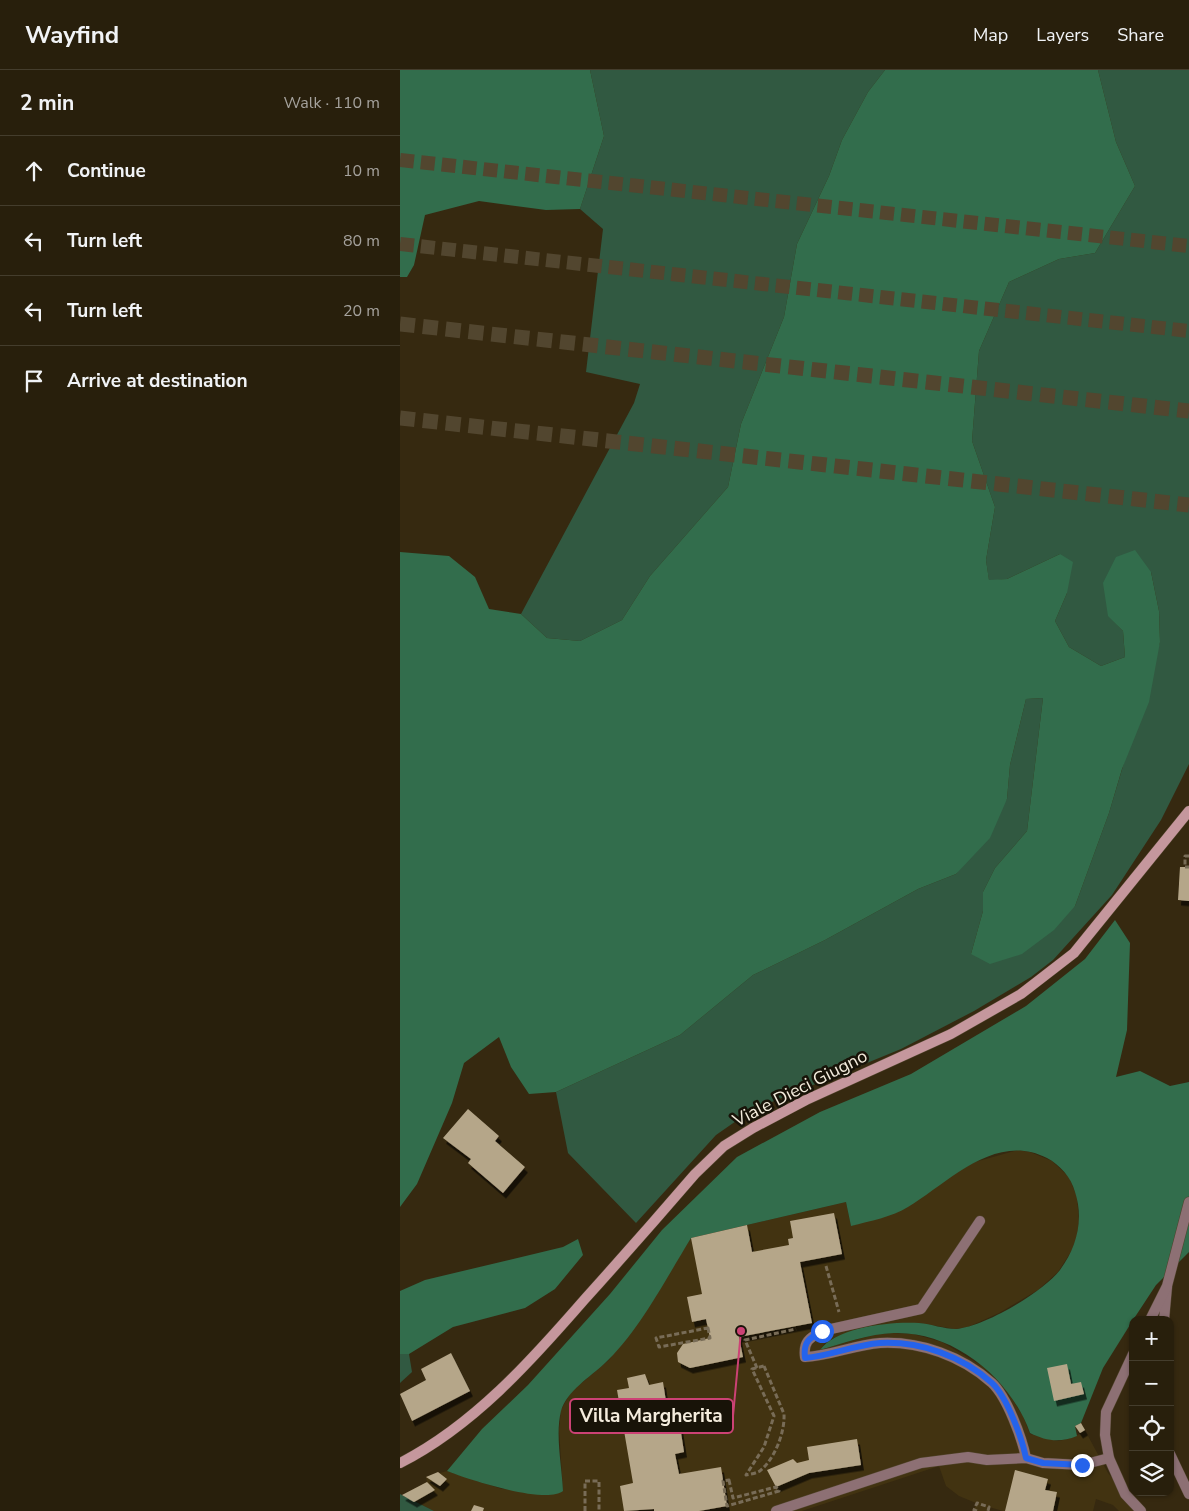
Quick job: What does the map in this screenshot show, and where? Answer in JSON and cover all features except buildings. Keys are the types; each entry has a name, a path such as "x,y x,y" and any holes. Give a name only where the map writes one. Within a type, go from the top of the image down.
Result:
{"main road":[{"name":"Viale Dieci Giugno","path":"400,1463 420,1452 460,1424 528,1364 695,1174 724,1146 753,1128 806,1100 951,1034 1021,994 1074,953 1189,811"}],"street":[{"path":"1164,1316 1167,1286 1189,1202"},
{"path":"980,1221 920,1309 822,1331 808,1339 804,1348 805,1358 818,1357 879,1343 916,1346 958,1358 993,1384 1021,1436 1026,1458"},
{"path":"1152,1316 1167,1286"},
{"path":"1130,1361 1106,1412 1105,1435 1109,1458 1125,1494 1141,1511"},
{"path":"776,1511 921,1463 968,1457 987,1460 1026,1458 1043,1463 1082,1465 1109,1458"},
{"path":"1174,1462 1189,1494"}],"path":[{"path":"1189,856 1185,856 1185,867 1189,867"},
{"path":"826,1266 843,1327"},
{"path":"708,1328 710,1338 658,1347 656,1338 708,1328"},
{"path":"757,1368 745,1340 803,1328"},
{"path":"764,1366 784,1420 782,1433 768,1462 760,1472 746,1475 764,1447 774,1416 752,1369 757,1368 764,1366"},
{"path":"729,1480 733,1498 776,1487 778,1491 727,1506 723,1481 729,1480"},
{"path":"585,1511 586,1481 599,1481 599,1511"},
{"path":"977,1511 974,1510 977,1503 989,1507 988,1511"}],"shaded area":[{"path":"1018,1150 1030,1152 1052,1161 1069,1177 1077,1197 1079,1222 1077,1236 1072,1250 1058,1272 1038,1290 999,1313 968,1327 955,1329 919,1323 855,1330 826,1341 821,1349 878,1334 892,1333 913,1334 942,1342 982,1366 1003,1385 1023,1416 1030,1434 1058,1441 1068,1439 1080,1434 1075,1426 1081,1423 1108,1473 1140,1511 1119,1511 1113,1505 1096,1499 1093,1511 1003,1511 989,1507 988,1511 977,1511 974,1510 976,1503 959,1496 946,1486 939,1466 802,1511 434,1511 402,1495 427,1482 426,1477 447,1471 502,1489 563,1491 559,1429 561,1410 571,1392 609,1360 648,1306 691,1238 846,1202 851,1226 906,1208 954,1173 975,1162"}],"green space":[{"path":"400,70 590,70 604,136 580,209 546,210 479,201 425,215 414,265 407,277 400,277"},
{"path":"590,70 885,70 868,92 842,140 829,176 797,244 784,317 741,424 728,487 650,576 622,620 580,641 547,638 521,614 634,403 640,384 586,372 603,229 580,209 604,136"},
{"path":"885,70 1098,70 1116,142 1135,186 1095,253 1059,259 1009,282 979,351 972,441 995,507 986,560 989,580 1007,579 1060,554 1073,562 1067,593 1055,621 1069,647 1101,666 1125,657 1123,631 1108,616 1103,583 1116,557 1135,550 1151,572 1159,611 1160,642 1149,702 1122,769 1109,813 1075,906 1054,930 1022,954 990,964 971,954 983,911 983,892 995,868 1027,831 1043,698 1026,699 1010,765 1007,799 990,838 956,874 918,889 825,940 753,975 680,1035 556,1092 529,1094 511,1067 499,1037 464,1063 452,1103 417,1184 400,1207 400,552 449,556 475,577 489,609 521,614 547,638 580,641 622,620 650,576 728,487 741,424 784,317 797,244 829,176 842,140 868,92"},
{"path":"1098,70 1189,70 1189,764 1161,820 1112,895 1053,960 1031,977 974,1011 901,1049 752,1110 716,1135 636,1223 568,1153 556,1092 680,1035 753,975 825,940 918,889 956,874 1007,799 1010,765 1026,699 1043,698 1027,831 995,868 983,892 983,911 971,954 1075,906 1109,813 1160,642 1159,611 1151,572 1108,615 1123,631 1125,657 1101,666 1069,647 1055,621 1067,593 1060,554 1007,579 989,581 986,560 995,507 972,441 979,351 1009,282 1059,259 1095,253 1135,186 1116,142"},
{"path":"1115,920 1130,943 1127,1030 1116,1077 1140,1071 1170,1086 1189,1082 1189,1252 1156,1285 1136,1316 1129,1316 1129,1326 1103,1368 1081,1423 1075,1426 1077,1436 1065,1440 1053,1440 1030,1433 1021,1413 1009,1394 994,1377 977,1362 938,1340 894,1333 857,1339 820,1350 838,1336 865,1327 908,1323 951,1329 968,1327 1012,1307 1052,1279 1071,1252 1077,1233 1079,1222 1078,1202 1071,1181 1056,1164 1047,1158 1028,1151 1009,1151 991,1155 973,1163 908,1207 873,1220 851,1226 846,1202 691,1238 629,1337 604,1364 568,1397 564,1404 559,1420 559,1451 563,1491 541,1495 524,1493 488,1485 447,1471 482,1429 528,1385 610,1294 662,1230 737,1157 820,1112 911,1074 1026,1006 1085,959"},
{"path":"578,1239 583,1255 555,1289 525,1308 453,1327 409,1354 400,1354 400,1291 425,1280 563,1247"},
{"path":"400,1354 409,1354 412,1372 400,1383"},
{"path":"400,1494 434,1511 400,1511"}],"tunnel":[{"path":"400,160 1189,246"},
{"path":"400,244 1189,331"},
{"path":"400,324 1189,411"},
{"path":"400,418 1189,505"}],"place":[{"name":"Villa Margherita","path":"741,1331"}],"route":[{"path":"822,1331 808,1339 804,1348 805,1358 818,1357 879,1343 916,1346 958,1358 993,1384 1021,1436 1026,1458 1043,1463 1082,1465"}]}
